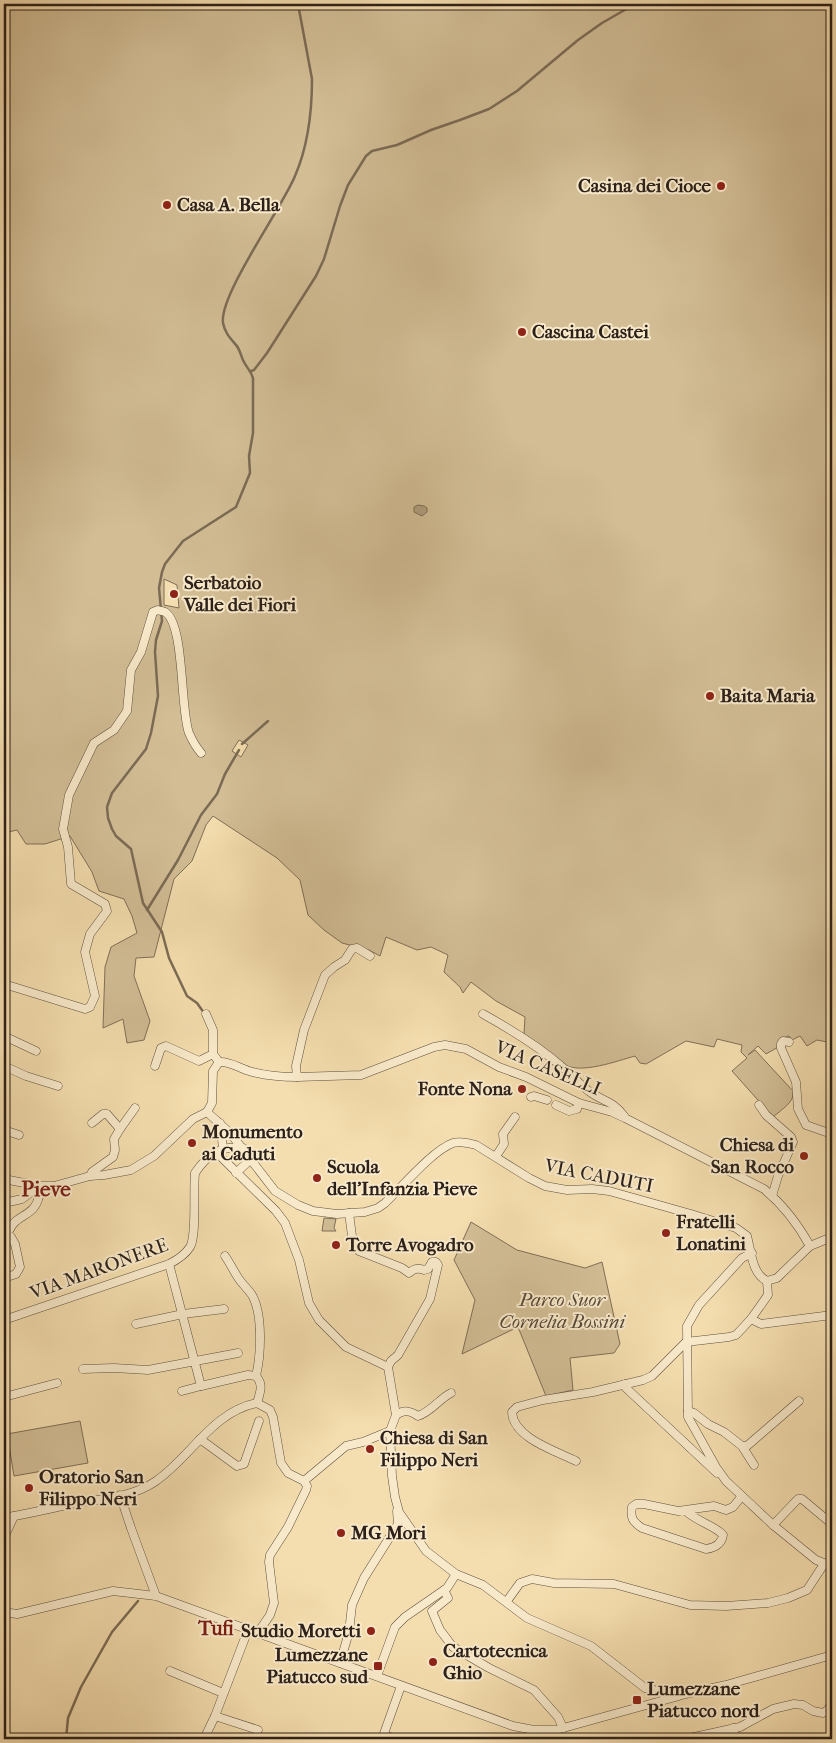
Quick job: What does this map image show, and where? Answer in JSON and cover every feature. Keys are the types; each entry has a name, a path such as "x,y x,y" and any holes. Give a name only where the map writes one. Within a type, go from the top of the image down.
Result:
{"street":[{"path":"4,984 85,1009 90,1007 93,1002 94,996 85,952 90,934 107,911 105,904 71,884 68,848 64,829 70,795 94,743 114,730 127,711 132,670 141,652 154,612 158,610 168,615 174,626 180,655 188,732 201,752"},
{"path":"297,1077 296,1066 304,1030 325,975 345,960 352,948 357,948 370,956"},
{"path":"4,1179 40,1186 54,1186 90,1176 131,1170 154,1156 193,1119 207,1112 212,1103 212,1071 219,1062 213,1054 213,1030 206,1014"},
{"path":"483,1014 518,1035 561,1066 572,1078 591,1093 616,1106 625,1118"},
{"path":"4,1036 36,1052"},
{"path":"789,1042 783,1041 781,1048 796,1082 798,1109 806,1125 826,1132"},
{"name":"VIA CASELLI","path":"219,1062 225,1061 249,1071 277,1077 361,1075 434,1047 445,1045 466,1050 579,1103 612,1112 625,1118 764,1189 804,1234 810,1246"},
{"path":"155,1066 161,1048 166,1046 199,1061 213,1054"},
{"path":"4,1066 26,1076 58,1086"},
{"path":"530,1097 534,1096 547,1100"},
{"path":"556,1105 569,1111 577,1109 579,1103"},
{"path":"759,1105 766,1115 791,1137 793,1142 778,1176 772,1196"},
{"path":"90,1176 92,1172 113,1157 115,1150 114,1139 135,1108"},
{"name":"VIA CADUTI","path":"207,1112 232,1134 275,1191 313,1211 349,1213 365,1212 378,1208 442,1149 454,1143 476,1145 545,1186 567,1190 592,1189 609,1191 736,1228 747,1236 756,1272 767,1281"},
{"path":"92,1123 103,1114 107,1114 120,1129"},
{"path":"496,1156 504,1144 503,1134 515,1117"},
{"path":"220,1123 219,1150 236,1173 276,1211 285,1223 299,1260 309,1303 319,1320 346,1347 388,1368"},
{"path":"4,1130 19,1135"},
{"path":"219,1150 234,1147 243,1148"},
{"name":"VIA MARONERE","path":"4,1320 169,1264 180,1258 191,1246 194,1236 195,1173 201,1165 219,1150"},
{"path":"236,1173 251,1158"},
{"path":"4,1203 22,1199 40,1186"},
{"path":"8,1225 38,1205 39,1196 54,1186"},
{"path":"340,1663 349,1632 352,1605 364,1578 398,1524 390,1442 390,1431 395,1411 388,1368 398,1355 430,1298 437,1269 436,1262 432,1262 428,1269 418,1268 409,1273 402,1268 359,1251 352,1236 349,1213"},
{"path":"4,1278 16,1274 20,1267 15,1244 11,1237"},
{"path":"576,1461 526,1436 517,1428 512,1420 512,1412 517,1408 543,1400 593,1392 643,1380 652,1376 686,1342 736,1335 752,1319 768,1295 767,1281 776,1278 810,1246 832,1237"},
{"path":"722,1477 688,1417 687,1326 698,1305 742,1258 752,1253"},
{"path":"225,1256 252,1295 256,1305 260,1347 256,1376"},
{"path":"169,1264 201,1386"},
{"path":"136,1324 224,1308"},
{"path":"752,1319 761,1324 832,1315"},
{"path":"83,1369 148,1370 238,1353"},
{"path":"182,1391 248,1375 256,1376 260,1380 261,1387 257,1403"},
{"path":"4,1397 57,1383"},
{"path":"506,1601 520,1584 532,1579 554,1583 614,1584 690,1605 726,1606 768,1603 788,1598 807,1590 828,1565 816,1560 701,1460 626,1388 625,1384"},
{"path":"395,1411 411,1412 418,1416 423,1415 451,1393"},
{"path":"742,1446 747,1446 799,1401"},
{"path":"4,1518 136,1491 155,1482 180,1460 210,1429 231,1412 244,1405 257,1403 270,1410 273,1417 281,1463 288,1473 304,1481 307,1486 288,1527 270,1555 268,1562 274,1603 270,1615 257,1634"},
{"path":"688,1411 724,1432 742,1446 754,1465"},
{"path":"200,1439 237,1466 244,1464 259,1421"},
{"path":"304,1481 346,1446 363,1442 390,1431"},
{"path":"120,1495 156,1596"},
{"path":"685,1510 705,1525 720,1532 722,1540 713,1549 706,1549 642,1528 633,1522 631,1514 632,1507 636,1504 672,1510 714,1506 726,1510 733,1507 742,1496"},
{"path":"774,1525 798,1499 802,1499 832,1524"},
{"path":"396,1502 399,1512 426,1551 456,1574 483,1585 527,1618 591,1646 645,1688 681,1695"},
{"path":"4,1538 14,1516"},
{"path":"377,1676 395,1626 405,1616 448,1588 456,1574"},
{"path":"444,1590 448,1598 432,1611 440,1630 453,1647 489,1668 534,1690 558,1717 563,1728"},
{"path":"4,1612 17,1614 113,1591 156,1596 513,1726 534,1730 563,1728 832,1655"},
{"path":"204,1739 215,1716 248,1630"},
{"path":"170,1671 223,1693"},
{"path":"396,1739 383,1737 401,1686"},
{"path":"645,1688 645,1706"},
{"path":"686,1739 740,1727 773,1709 794,1704 802,1705 812,1711 824,1713 829,1709 832,1698"},
{"path":"215,1716 258,1730"},
{"path":"734,1728 735,1739"}],"green space":[{"path":"4,4 832,4 832,1043 817,1040 807,1046 800,1036 792,1040 789,1036 784,1038 780,1046 766,1054 758,1046 748,1055 755,1050 793,1091 792,1099 787,1106 773,1117 732,1071 747,1058 741,1052 742,1045 717,1039 714,1047 686,1041 646,1064 640,1063 635,1056 590,1067 581,1068 565,1065 524,1034 525,1017 496,1001 471,982 463,993 460,987 444,972 448,955 431,947 417,950 386,937 380,956 369,950 342,943 308,915 300,880 277,858 213,816 206,825 192,861 174,879 154,957 136,958 134,976 150,1021 144,1040 127,1043 123,1019 103,1028 105,967 111,947 137,933 124,899 99,891 92,872 70,836 45,844 26,844 17,830 4,833","holes":["164,579 177,585 179,608 164,605","239,740 248,745 241,757 232,751"]},
{"path":"324,1218 336,1219 334,1228 336,1231 322,1231"},
{"name":"Parco Suor Cornelia Bossini","path":"471,1222 517,1250 585,1268 602,1262 620,1344 614,1353 570,1358 573,1390 546,1396 518,1327 462,1354 475,1300 454,1260"},
{"path":"80,1421 88,1463 14,1476 7,1434"}],"shaded area":[{"path":"418,505 427,508 427,512 422,516 414,512 414,507"}],"waterway":[{"path":"204,1013 197,1003 187,996 169,958 162,932 143,903 131,849 116,836 108,818 107,807 112,793 146,749 151,733 158,696 155,652 156,640 162,621 159,588 165,564 183,541 236,507 250,473 249,456 253,433 253,378 237,347 226,333 223,323 224,310 241,273 295,176 306,141 310,116 312,79 298,4"},
{"path":"251,371 254,370 267,353 316,276 324,259 348,185 366,156 372,151 397,145 431,130 489,109 517,91 578,40 602,23 635,4"},
{"path":"242,744 268,721"},
{"path":"147,910 178,860 201,815 217,794 225,774 239,750"},
{"path":"66,1739 68,1718 81,1687 112,1632 138,1601"}],"place":[{"name":"Casina dei Cioce","path":"721,186"},
{"name":"Casa A. Bella","path":"167,205"},
{"name":"Cascina Castei","path":"522,332"},
{"name":"Serbatoio Valle dei Fiori","path":"174,594"},
{"name":"Baita Maria","path":"710,696"},
{"name":"Fonte Nona","path":"522,1089"},
{"name":"Monumento ai Caduti","path":"192,1143"},
{"name":"Chiesa di San Rocco","path":"804,1156"},
{"name":"Scuola dell'Infanzia Pieve","path":"317,1178"},
{"name":"Fratelli Lonatini","path":"666,1233"},
{"name":"Torre Avogadro","path":"336,1245"},
{"name":"Chiesa di San Filippo Neri","path":"370,1449"},
{"name":"Oratorio San Filippo Neri","path":"29,1488"},
{"name":"MG Mori","path":"341,1533"},
{"name":"Studio Moretti","path":"371,1631"},
{"name":"Cartotecnica Ghio","path":"433,1662"},
{"name":"Lumezzane Piatucco sud","path":"378,1666"},
{"name":"Lumezzane Piatucco nord","path":"637,1700"}],"district":[{"name":"Pieve","path":"46,1189"},
{"name":"Tufi","path":"216,1628"}]}
